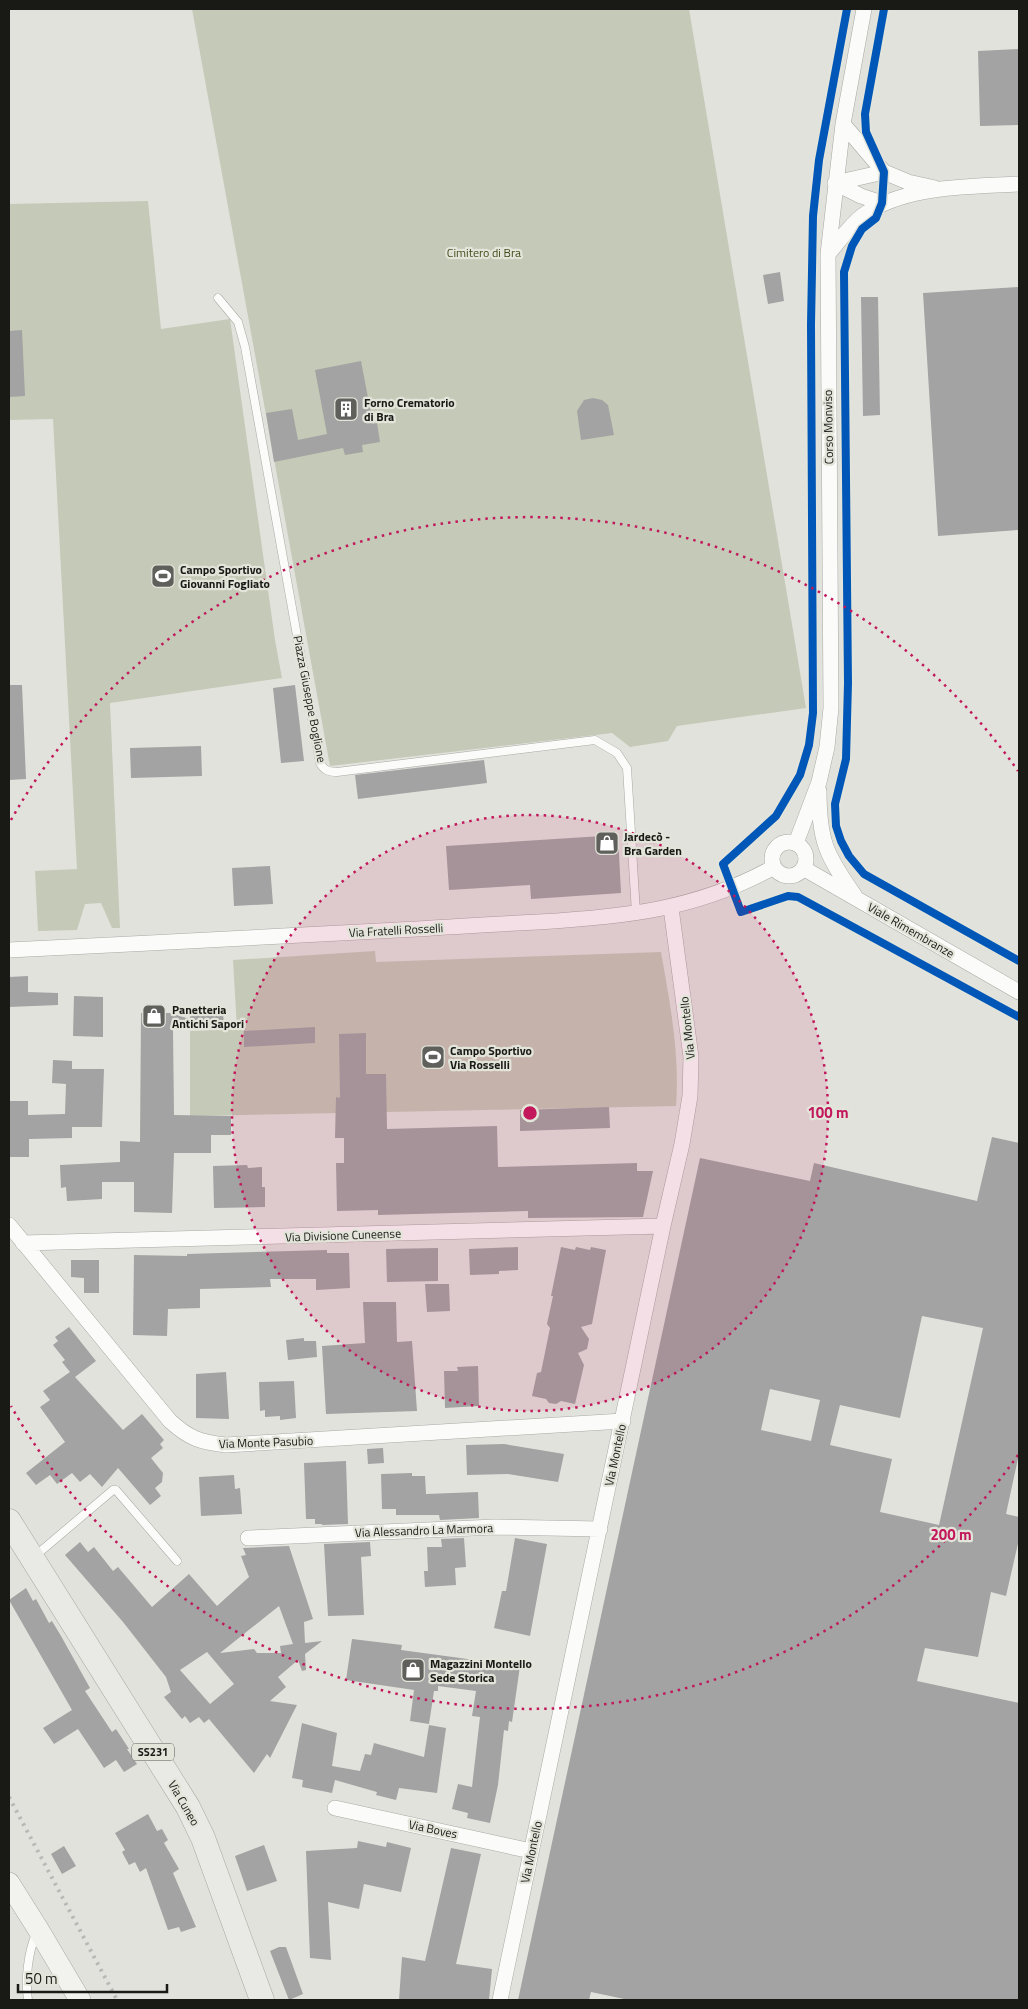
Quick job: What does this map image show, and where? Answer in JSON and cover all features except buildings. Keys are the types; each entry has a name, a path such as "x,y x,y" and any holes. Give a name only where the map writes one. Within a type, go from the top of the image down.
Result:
{"main road":[{"name":"Via Cuneo","path":"9,1521 188,1807 203,1838 262,2000"},
{"path":"9,1883 80,2000"}],"street":[{"name":"Corso Monviso","path":"796,843 819,782 827,747 831,708 828,254 843,124 864,9"},
{"path":"843,124 884,172 908,182 939,189"},
{"path":"835,183 884,172"},
{"path":"835,183 861,196 882,203"},
{"path":"828,254 860,218 882,203 939,189 1019,184"},
{"path":"819,782 819,818 824,843 833,865 857,900"},
{"path":"786,842 796,843 801,846 806,857 803,868 799,873 788,876 777,871 774,867 772,856 776,847 786,842"},
{"name":"Via Fratelli Rosselli","path":"9,950 382,931 591,918 671,908 748,881 774,867"},
{"name":"Viale Rimembranze","path":"803,868 1019,992"},
{"name":"Via Montello","path":"500,2000 684,1134 690,1096 692,1057 671,908"},
{"name":"Via Monte Pasubio","path":"9,1225 170,1421 185,1435 202,1443 226,1445 623,1420"},
{"name":"Via Divisione Cuneense","path":"23,1243 663,1226"},
{"name":"Via Alessandro La Marmora","path":"248,1538 495,1527 600,1530"},
{"name":"Via Boves","path":"335,1808 531,1851"}],"lane":[{"name":"Piazza Giuseppe Boglione","path":"218,298 238,322 245,347 320,763 323,768 329,772 337,772 595,740 617,752 627,768 636,913"},
{"path":"33,1558 113,1490 116,1490 177,1560"},
{"path":"28,2000 30,1948 38,1929"}],"green space":[{"name":"Cimitero di Bra","path":"192,9 689,9 806,708 677,726 668,741 630,747 612,733 330,766"},
{"name":"Campo Sportivo Giovanni Fogliato","path":"148,201 161,329 230,319 282,678 110,703 120,928 112,928 101,903 85,904 77,930 38,931 35,871 77,869 53,419 9,420 9,204"},
{"name":"Campo Sportivo Via Rosselli","path":"375,951 376,962 661,952 671,1009 677,1067 676,1106 190,1116 190,1031 237,1029 233,960"}],"railway":[{"path":"9,1797 117,2000"}],"cycle path":[{"path":"847,9 819,160 813,216 811,325 813,713 809,745 800,775 776,816 723,864 741,912 788,896 798,897 1019,1017"},
{"path":"884,9 865,114 866,132 884,172 882,203 876,218 862,229 852,246 844,272 848,683 846,759 835,804 836,826 849,856 864,874 1019,961"}],"place":[{"name":"Forno Crematorio di Bra","path":"346,409"},
{"name":"Campo Sportivo Giovanni Fogliato","path":"163,576"},
{"name":"Jardecò - Bra Garden","path":"607,843"},
{"name":"Panetteria Antichi Sapori","path":"154,1016"},
{"name":"Campo Sportivo Via Rosselli","path":"433,1057"},
{"name":"Magazzini Montello Sede Storica","path":"413,1670"}]}
